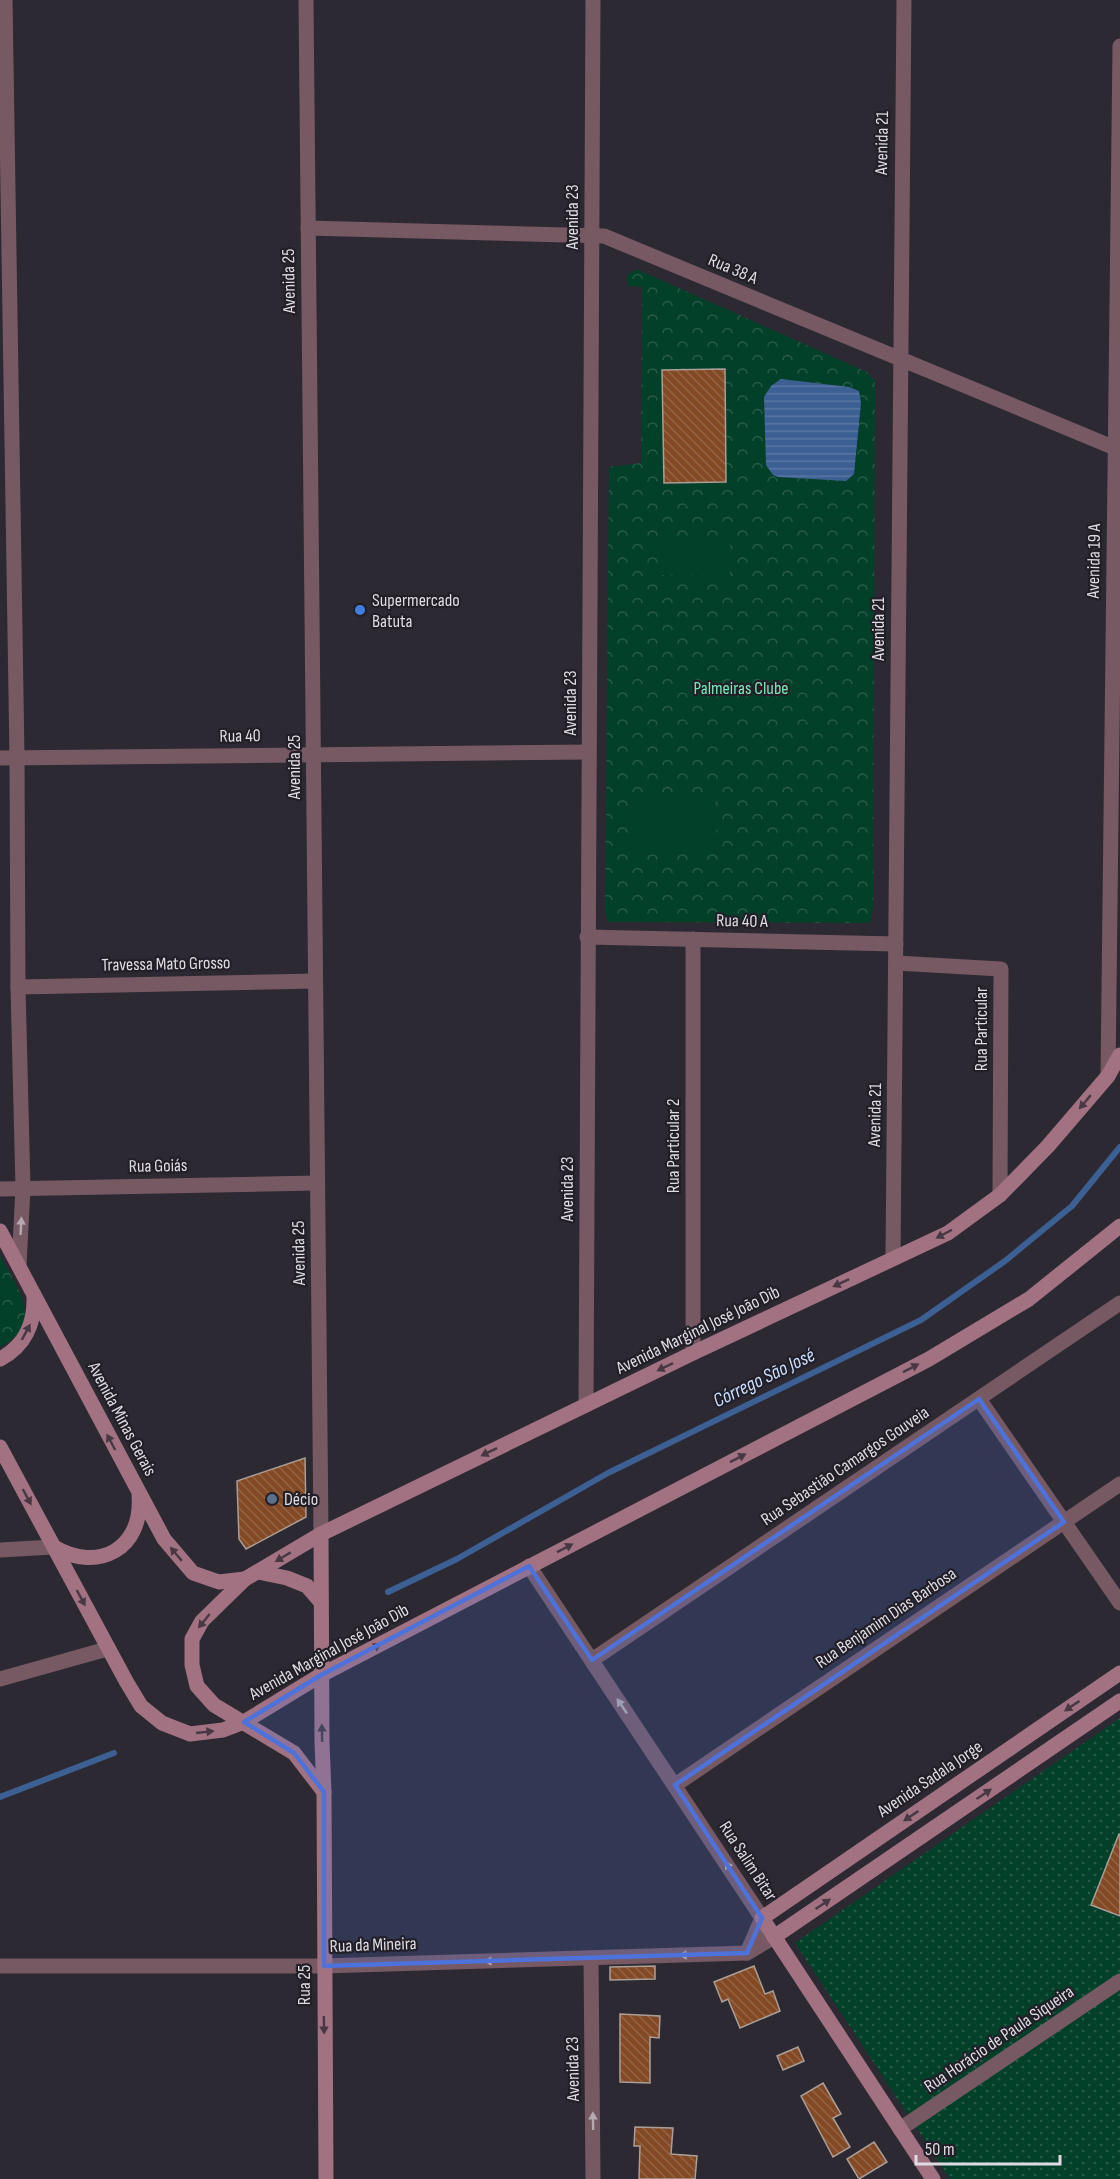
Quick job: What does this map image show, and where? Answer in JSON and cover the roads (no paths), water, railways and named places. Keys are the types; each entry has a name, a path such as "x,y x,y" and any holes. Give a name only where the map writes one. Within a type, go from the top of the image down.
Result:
{"main road":[{"name":"Avenida Marginal José João Dib","path":"252,1575 321,1534 693,1353 948,1233 1000,1195 1048,1146 1108,1076 1120,1055"},
{"name":"Avenida Marginal José João Dib","path":"244,1722 321,1675 929,1359 1029,1299 1120,1226"},
{"name":"Avenida Minas Gerais","path":"0,1231 164,1539 193,1573 219,1582 252,1575"},
{"path":"0,1359 12,1351 26,1336 33,1316 34,1296"},
{"path":"0,1447 107,1649 141,1706 162,1723 190,1734 223,1730 244,1722"},
{"path":"54,1547 68,1555 84,1559 100,1557 115,1551 128,1540 136,1526 140,1510 139,1493"},
{"path":"321,1534 321,1675"},
{"path":"320,1601 307,1586 287,1578 252,1575 202,1621 192,1639 192,1665 197,1686 214,1705 294,1753 324,1792"},
{"name":"Avenida Sadala Jorge","path":"762,1918 1120,1673"},
{"name":"Rua 25","path":"321,1675 324,1792 326,2179"},
{"path":"774,1937 1120,1701"},
{"name":"Rua Salim Bitar","path":"762,1918 933,2179"}],"street":[{"path":"5,0 17,758 18,987 23,1188 19,1265"},
{"name":"Avenida 25","path":"306,0 321,1534"},
{"name":"Avenida 23","path":"586,1405 593,0"},
{"name":"Avenida 21","path":"894,1258 899,359 904,0"},
{"name":"Avenida 19 A","path":"1108,1076 1118,449 1120,46"},
{"name":"Rua 38 A","path":"308,228 604,236 1118,449"},
{"name":"Rua 40","path":"0,758 589,752"},
{"name":"Rua 40 A","path":"587,937 896,944"},
{"name":"Rua Particular 2","path":"693,939 693,1353"},
{"name":"Rua Particular","path":"896,963 1001,969 1000,1195"},
{"name":"Travessa Mato Grosso","path":"18,987 315,981"},
{"name":"Rua Goiás","path":"0,1189 317,1184"},
{"name":"Rua Sebastião Camargos Gouveia","path":"592,1660 1120,1303"},
{"path":"978,1399 1120,1603"},
{"name":"Rua Benjamim Dias Barbosa","path":"675,1785 1120,1484"},
{"path":"0,1550 54,1547"},
{"name":"Rua Salim Bitar","path":"529,1566 762,1918"},
{"path":"0,1679 107,1649"},
{"path":"747,1953 762,1918"},
{"name":"Rua da Mineira","path":"0,1966 324,1966 747,1953 774,1937"},
{"name":"Avenida 23","path":"591,1958 593,2179"},
{"name":"Rua Horácio de Paula Siqueira","path":"900,2129 1120,1982"}],"water":[{"path":"781,379 849,387 859,391 861,403 854,474 846,481 778,477 773,475 766,465 764,397 771,386"}],"waterway":[{"name":"Córrego São José","path":"388,1592 457,1559 608,1473 921,1320 1005,1261 1072,1206 1120,1147"},
{"name":"Córrego São José","path":"0,1797 114,1753"}],"place":[{"name":"Supermercado Batuta","path":"360,610"},
{"name":"Décio","path":"272,1499"}],"park label":[{"name":"Palmeiras Clube","path":"741,688"}]}
